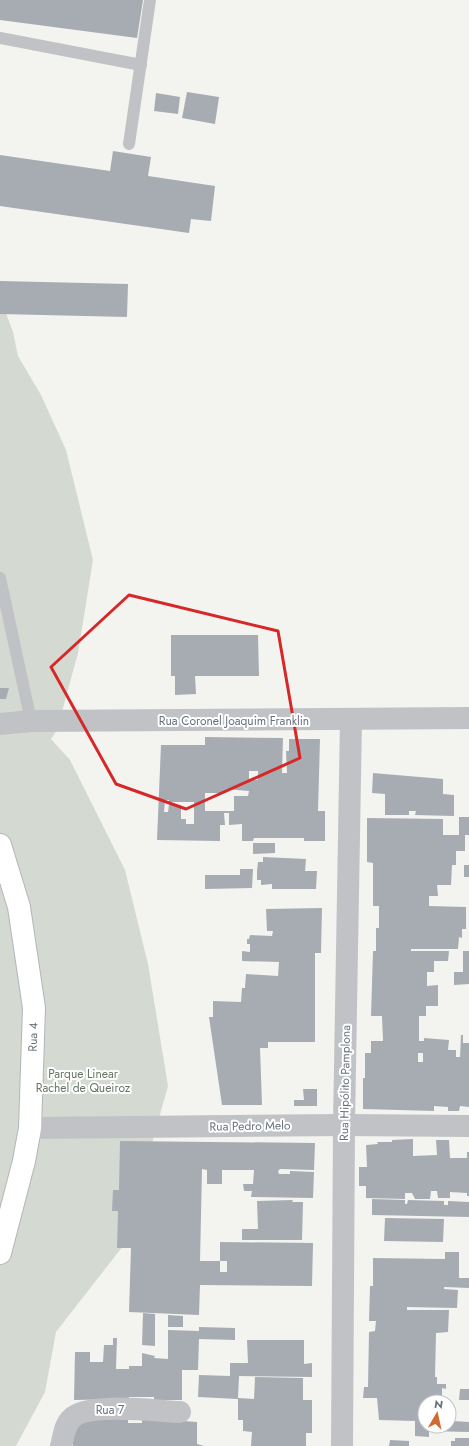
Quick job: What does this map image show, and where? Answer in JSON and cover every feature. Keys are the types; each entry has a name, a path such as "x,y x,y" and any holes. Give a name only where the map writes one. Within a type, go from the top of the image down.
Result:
{"main road":[{"name":"Rua 4","path":"0,845 19,907 34,1008 30,1128 24,1160 0,1253"}],"street":[{"name":"Rua Coronel Joaquim Franklin","path":"0,724 31,721 469,718"},
{"name":"Rua Hipólito Pamplona","path":"342,1446 344,1125 351,720"},
{"name":"Rua Pedro Melo","path":"30,1128 344,1125 469,1126"},
{"name":"Rua 7","path":"61,1446 65,1427 72,1417 85,1411 101,1408 180,1412"}],"lane":[{"path":"129,144 150,0"},
{"path":"0,38 141,65"},
{"path":"0,578 31,721"}],"highlighted area":[{"path":"129,595 278,631 300,758 186,809 116,784 51,667"}],"green space":[{"name":"Parque Linear Rachel de Queiroz","path":"0,297 13,332 18,356 41,395 66,450 93,560 78,653 57,730 51,739 70,760 125,870 148,964 168,1086 123,1246 56,1332 45,1392 16,1446 0,1446"}],"building":[{"path":"0,0 143,0 137,38 0,20"},
{"path":"187,92 219,97 215,124 182,118"},
{"path":"156,93 180,97 178,114 154,111"},
{"path":"113,151 151,157 148,176 215,186 211,221 191,219 189,233 0,206 0,155 110,171"},
{"path":"0,281 128,284 127,317 0,314"},
{"path":"171,635 258,635 259,676 195,676 196,694 175,695 175,676 171,676"},
{"path":"0,688 9,688 6,699 0,699"},
{"path":"205,737 283,738 282,773 287,773 286,751 289,751 289,739 320,739 318,811 325,811 325,841 304,841 304,838 254,838 253,841 242,841 242,824 229,825 229,813 224,813 225,825 220,825 220,841 157,840 161,745 205,745","holes":["249,771 258,771 258,780 249,780","226,789 249,791 248,796 234,796 234,811 205,811 205,793 226,793","165,800 169,800 169,802 194,802 194,824 186,824 186,819 181,819 181,805 169,805 168,812 164,812"]},
{"path":"373,773 443,779 443,794 454,795 454,816 415,815 416,811 409,811 409,815 385,815 385,794 372,793"},
{"path":"459,817 469,817 469,835 465,835 465,851 456,851 456,865 452,865 451,885 437,885 438,896 429,896 429,906 466,907 466,929 462,929 462,938 459,937 458,949 411,949 411,951 449,951 448,961 434,961 434,972 427,972 427,986 438,985 438,1006 426,1006 426,1016 419,1016 419,1041 424,1041 424,1038 449,1040 448,1050 456,1050 456,1057 460,1057 461,1035 463,1035 463,1043 469,1043 469,1107 460,1106 459,1111 448,1111 448,1107 434,1106 434,1111 363,1109 365,1053 371,1053 371,1041 383,1041 382,1016 371,1016 373,951 376,951 376,928 379,928 379,906 373,906 373,863 367,862 367,818 443,819 443,835 459,835","holes":["418,1053 423,1053 423,1062 418,1062"]},
{"path":"253,843 275,843 275,853 253,854"},
{"path":"263,857 306,859 305,871 317,871 316,889 272,889 272,884 261,885 261,880 257,880 257,871 258,862 263,862"},
{"path":"464,865 469,865 469,877 464,877"},
{"path":"240,869 253,869 252,888 205,889 205,875 240,875"},
{"path":"322,908 321,953 315,953 315,1042 268,1042 268,1048 260,1048 262,1105 222,1105 209,1017 213,1017 213,1001 241,1002 242,988 245,988 246,974 278,976 279,962 242,961 242,951 250,952 250,944 247,944 247,939 249,939 250,935 272,936 273,931 267,931 266,909"},
{"path":"463,951 469,951 469,984 454,985 454,972 463,972"},
{"path":"303,1089 317,1089 317,1106 294,1106 294,1100 304,1100"},
{"path":"413,1139 413,1156 437,1155 436,1140 449,1140 450,1158 467,1158 467,1152 469,1152 469,1196 467,1196 467,1193 450,1192 450,1198 438,1198 437,1191 431,1191 430,1199 415,1199 412,1193 405,1193 405,1199 366,1198 366,1186 359,1186 359,1167 367,1167 366,1145 378,1144 377,1142 392,1142 392,1140"},
{"path":"120,1141 315,1143 314,1170 280,1169 278,1171 279,1174 290,1174 290,1171 314,1172 313,1198 251,1197 252,1191 244,1191 243,1184 253,1184 254,1170 222,1170 222,1184 207,1184 207,1170 202,1169 200,1261 220,1261 220,1242 313,1243 312,1286 200,1285 199,1315 129,1312 131,1248 117,1248 118,1211 112,1211 113,1190 119,1190","holes":["220,1261 227,1261 227,1272 220,1272"]},
{"path":"372,1199 405,1200 405,1204 407,1204 408,1200 444,1201 444,1205 448,1205 448,1201 469,1202 469,1217 372,1215"},
{"path":"293,1200 292,1202 303,1202 302,1240 242,1240 242,1229 258,1229 257,1201"},
{"path":"385,1218 444,1219 443,1242 384,1241"},
{"path":"445,1252 459,1252 459,1278 469,1278 469,1288 444,1287 444,1289 458,1290 457,1308 407,1307 407,1310 449,1310 448,1332 436,1333 435,1377 437,1377 437,1384 446,1384 446,1389 442,1388 442,1394 417,1394 417,1434 429,1434 429,1437 415,1436 415,1421 379,1420 377,1398 363,1398 364,1387 368,1387 369,1332 375,1331 376,1321 369,1321 370,1286 373,1286 373,1258 445,1259"},
{"path":"143,1313 155,1314 155,1346 142,1345"},
{"path":"168,1315 183,1316 183,1327 168,1327"},
{"path":"199,1327 235,1328 235,1340 199,1339 198,1370 182,1370 182,1400 154,1400 154,1397 129,1397 129,1399 74,1400 75,1352 90,1352 90,1362 103,1362 104,1345 113,1345 113,1338 117,1338 116,1369 129,1369 129,1366 142,1366 142,1353 155,1356 154,1358 168,1359 168,1330 199,1331"},
{"path":"247,1340 304,1340 304,1364 312,1363 312,1377 239,1376 238,1398 254,1399 255,1377 303,1378 303,1400 312,1400 312,1433 306,1433 306,1446 251,1446 252,1432 243,1431 243,1420 238,1420 238,1399 198,1397 199,1375 230,1376 230,1363 248,1363"},
{"path":"460,1389 469,1389 469,1400 459,1400"},
{"path":"88,1418 128,1418 128,1423 142,1423 142,1418 197,1422 197,1444 204,1446 73,1446 73,1421"},
{"path":"457,1421 469,1422 469,1432 457,1432"},
{"path":"455,1438 469,1438 469,1446 451,1446 451,1441 455,1441"},
{"path":"390,1440 409,1441 409,1446 389,1446"}]}
